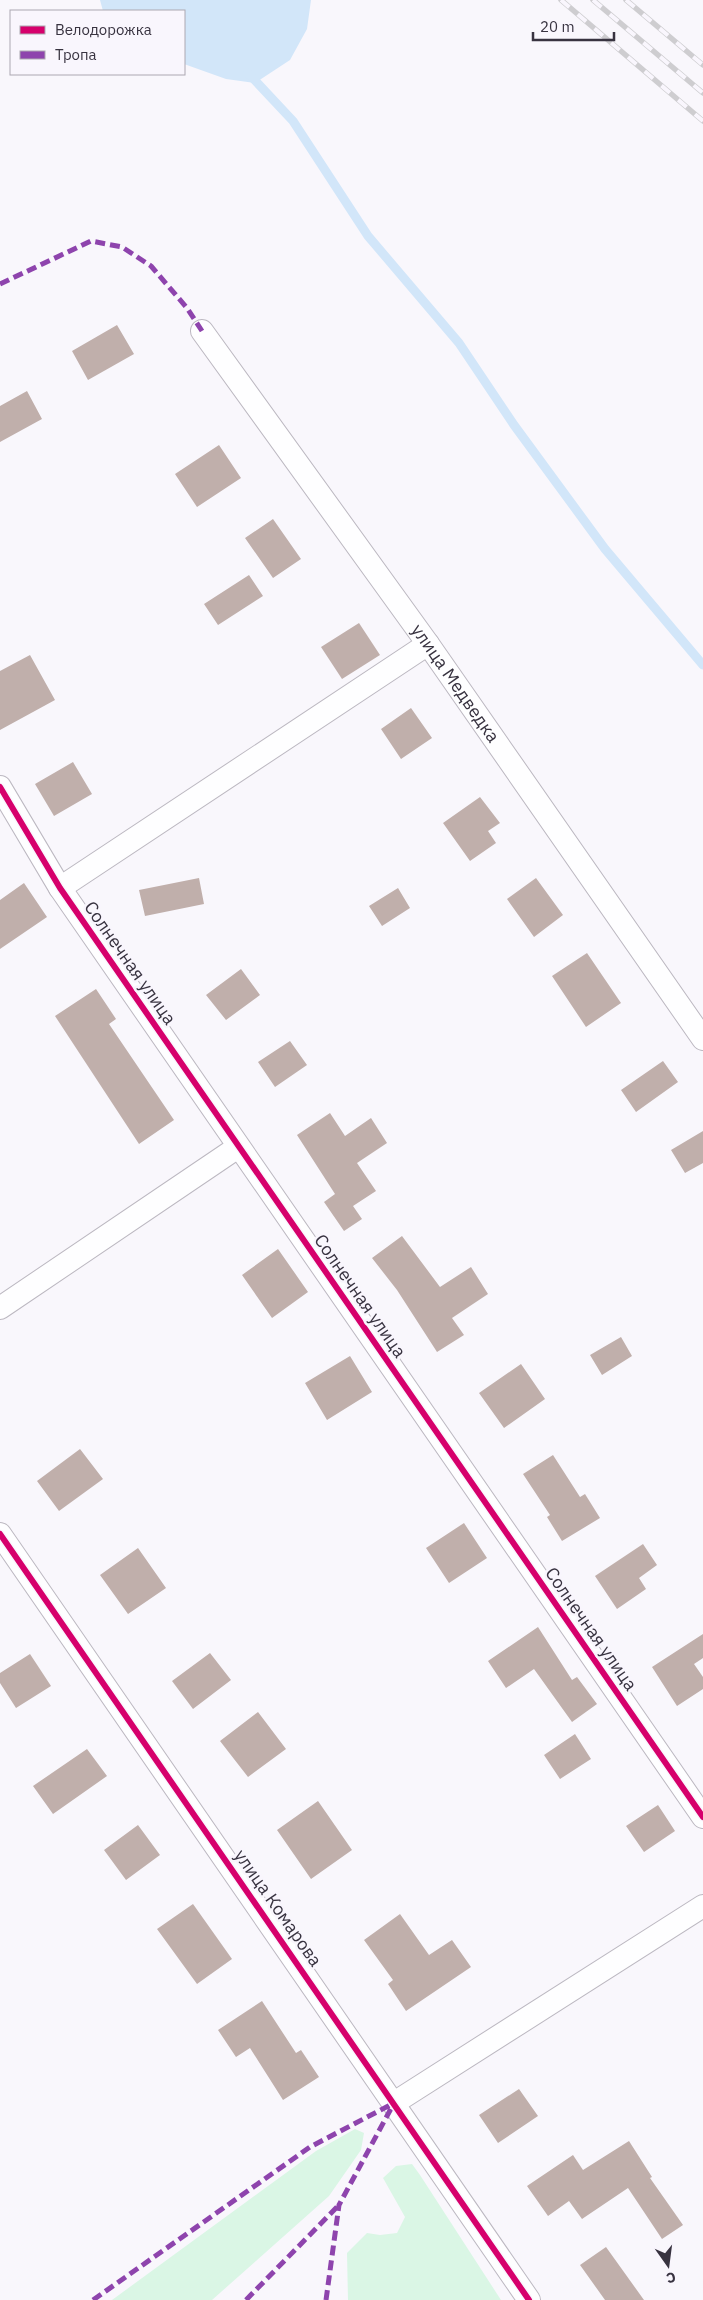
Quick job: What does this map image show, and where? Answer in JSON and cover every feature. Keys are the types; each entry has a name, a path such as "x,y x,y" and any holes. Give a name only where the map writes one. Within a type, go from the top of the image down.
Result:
{"street":[{"name":"улица Медведка","path":"202,331 428,644 703,1039"},
{"path":"60,888 428,644"},
{"name":"Солнечная улица","path":"0,787 60,888 703,1817"},
{"path":"0,1308 238,1147"},
{"name":"улица Комарова","path":"0,1534 529,2300"},
{"path":"394,2103 703,1906"}],"green space":[{"path":"355,2129 364,2133 361,2150 329,2196 212,2300 112,2300 316,2151"},
{"path":"412,2164 501,2300 348,2300 347,2253 367,2233 380,2235 397,2233 405,2217 383,2178 396,2166"}],"water":[{"path":"100,0 311,0 307,29 290,60 255,83 226,79 185,64 185,10 103,10"}],"building":[{"path":"117,325 134,354 88,380 72,351"},
{"path":"27,391 42,419 0,442 0,406"},
{"path":"219,445 241,478 197,507 175,474"},
{"path":"273,519 301,559 273,578 245,538"},
{"path":"249,575 263,596 218,625 204,604"},
{"path":"359,623 380,655 342,679 321,647"},
{"path":"30,655 55,700 0,730 0,671"},
{"path":"411,708 432,738 401,759 381,729"},
{"path":"73,762 92,794 54,816 35,784"},
{"path":"480,797 500,823 488,831 496,843 470,861 443,823"},
{"path":"199,878 204,904 145,916 139,890"},
{"path":"536,878 563,915 534,937 507,899"},
{"path":"24,883 47,917 0,949 0,900"},
{"path":"398,888 410,908 382,926 369,906"},
{"path":"587,953 621,1003 586,1027 552,976"},
{"path":"241,969 260,995 226,1020 206,995"},
{"path":"96,989 116,1019 109,1024 174,1120 139,1144 55,1016"},
{"path":"290,1041 307,1065 275,1087 258,1062"},
{"path":"663,1061 678,1082 636,1112 621,1090"},
{"path":"330,1113 345,1136 371,1118 387,1143 357,1163 376,1191 353,1206 362,1219 344,1231 324,1202 335,1194 297,1135"},
{"path":"703,1131 703,1163 685,1173 671,1150"},
{"path":"402,1236 440,1287 471,1267 488,1294 452,1318 464,1335 437,1352 397,1290 372,1258"},
{"path":"278,1249 308,1292 272,1318 242,1275"},
{"path":"621,1337 632,1356 602,1375 590,1355"},
{"path":"350,1356 372,1392 327,1420 305,1383"},
{"path":"521,1364 545,1399 504,1428 479,1393"},
{"path":"80,1449 103,1479 59,1511 37,1481"},
{"path":"553,1455 580,1497 585,1494 600,1518 562,1541 547,1517 550,1515 523,1474"},
{"path":"464,1523 487,1558 449,1583 426,1548"},
{"path":"643,1544 657,1565 639,1578 646,1589 617,1609 595,1576"},
{"path":"138,1548 166,1588 128,1614 100,1575"},
{"path":"538,1627 572,1680 577,1677 597,1704 572,1722 534,1669 506,1688 488,1661"},
{"path":"703,1634 703,1658 694,1664 703,1677 703,1689 677,1706 652,1667"},
{"path":"210,1653 231,1680 193,1709 172,1681"},
{"path":"30,1654 51,1686 16,1708 0,1683 0,1673"},
{"path":"258,1712 286,1749 248,1777 220,1741"},
{"path":"575,1734 591,1759 560,1779 544,1755"},
{"path":"87,1749 107,1776 53,1814 33,1786"},
{"path":"318,1801 352,1850 311,1879 277,1830"},
{"path":"658,1805 675,1831 644,1852 626,1826"},
{"path":"138,1825 160,1855 126,1880 104,1850"},
{"path":"193,1904 232,1959 197,1984 157,1929"},
{"path":"400,1914 429,1955 452,1940 471,1967 406,2011 388,1984 393,1980 364,1940"},
{"path":"262,2001 296,2053 301,2050 319,2077 283,2100 250,2048 236,2057 218,2030"},
{"path":"519,2089 538,2116 498,2143 479,2115"},
{"path":"629,2141 652,2177 650,2178 683,2225 662,2239 628,2188 582,2219 569,2201 548,2216 527,2186 573,2155 583,2170"},
{"path":"606,2247 644,2300 605,2300 580,2265"}],"waterway":[{"path":"248,73 293,121 368,236 459,343 514,425 605,549 703,665"}],"railway":[{"path":"561,0 703,121"},
{"path":"593,0 703,93"},
{"path":"626,0 703,65"}],"marked path":[{"path":"0,284 91,241 122,247 151,266 187,308 202,331"},
{"path":"93,2300 310,2147 394,2103"},
{"path":"326,2300 339,2205 394,2103"},
{"path":"246,2300 339,2205"}],"cycle path":[{"path":"0,787 60,888 703,1817"},
{"path":"0,1534 529,2300"}]}
